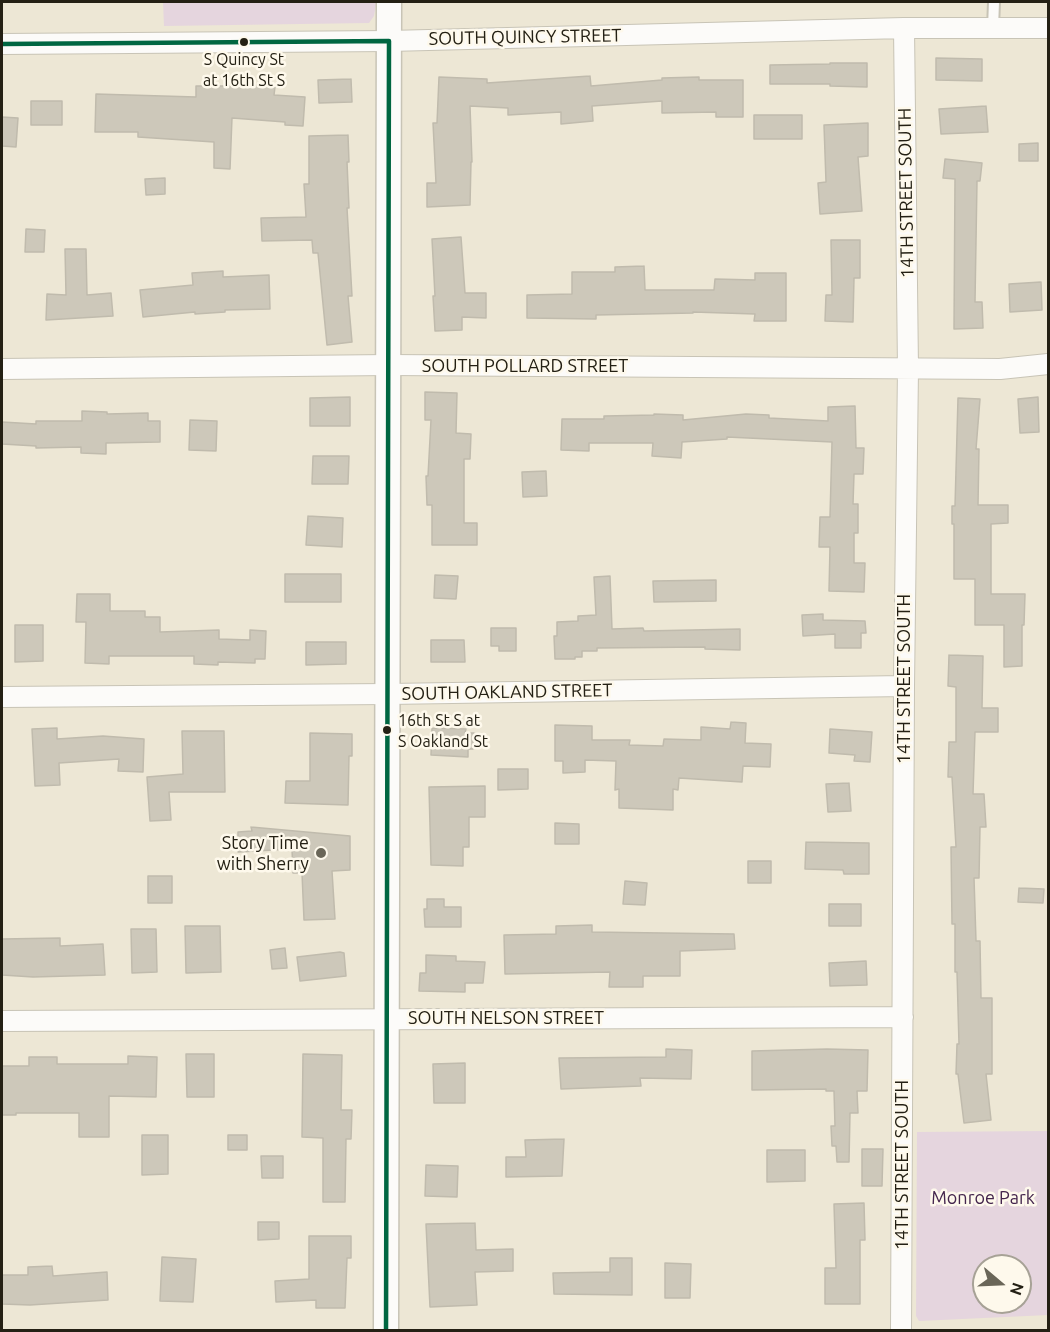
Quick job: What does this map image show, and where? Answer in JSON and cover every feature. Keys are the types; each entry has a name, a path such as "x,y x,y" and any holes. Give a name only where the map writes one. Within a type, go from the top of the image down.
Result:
{"street":[{"path":"386,1330 389,2"},
{"name":"SOUTH QUINCY STREET","path":"2,44 389,41 904,28 1048,28"},
{"name":"14TH STREET SOUTH","path":"901,1330 904,686 909,369 904,28"},
{"name":"SOUTH POLLARD STREET","path":"2,369 389,365 1000,369 1048,364"},
{"name":"SOUTH OAKLAND STREET","path":"2,697 904,686"},
{"name":"SOUTH NELSON STREET","path":"2,1022 387,1018 903,1017"}],"lane":[{"path":"993,28 994,2"}],"green space":[{"path":"163,2 375,2 376,4 374,16 369,23 164,26"},
{"name":"Monroe Park","path":"1048,1131 1048,1315 919,1321 916,1316 917,1132"}],"building":[{"path":"936,58 982,59 982,81 936,80"},
{"path":"867,63 867,87 830,86 830,84 770,84 770,65"},
{"path":"590,76 591,86 662,80 662,78 699,77 699,80 743,80 743,117 716,117 716,112 662,113 662,101 592,106 593,121 561,124 561,112 508,115 508,108 470,106 472,162 470,205 427,207 427,183 436,183 433,123 437,123 439,77 487,79 487,83"},
{"path":"351,79 352,102 319,103 318,80"},
{"path":"243,84 275,87 274,95 305,97 303,126 285,125 285,122 232,118 230,169 214,168 214,142 138,137 138,132 95,132 96,94 196,97 196,86 243,86"},
{"path":"31,101 62,101 62,125 31,125"},
{"path":"986,106 988,132 941,134 939,109"},
{"path":"754,115 802,115 802,139 754,139"},
{"path":"2,117 18,118 16,147 2,146"},
{"path":"868,123 868,156 858,157 862,211 820,214 818,183 826,182 824,125"},
{"path":"348,135 349,208 347,208 352,296 348,296 352,342 327,345 318,253 313,253 312,240 262,241 261,218 306,217 304,184 309,184 309,136"},
{"path":"1038,143 1038,161 1019,161 1019,144"},
{"path":"945,159 982,163 980,181 977,181 975,302 982,302 983,328 954,329 955,179 943,178"},
{"path":"165,178 165,194 146,195 145,179"},
{"path":"26,229 45,230 44,252 25,252"},
{"path":"461,237 465,293 486,293 486,318 462,317 462,330 435,331 432,239"},
{"path":"831,240 860,240 860,278 854,278 853,322 825,321 826,295 832,295"},
{"path":"65,249 86,249 87,295 111,293 113,316 46,320 47,294 66,295"},
{"path":"644,266 645,290 714,290 715,279 755,280 755,273 786,273 786,321 754,321 755,314 693,312 596,315 596,319 527,318 527,295 572,294 572,272 615,272 615,267"},
{"path":"223,271 223,277 269,275 270,309 225,310 225,312 195,314 195,312 143,317 140,290 193,285 192,273"},
{"path":"1041,282 1042,310 1010,312 1009,284"},
{"path":"425,392 457,393 456,433 471,434 470,459 464,459 464,523 477,523 477,545 432,545 432,505 427,505 426,476 428,476 431,420 425,420"},
{"path":"350,397 350,426 310,426 310,398"},
{"path":"1038,397 1039,432 1020,433 1018,399"},
{"path":"958,398 980,399 976,449 979,449 978,505 1008,505 1008,523 991,524 991,594 1025,594 1022,666 1004,667 1004,625 975,625 975,579 954,579 952,506 955,506"},
{"path":"855,406 856,448 864,448 863,474 854,474 853,504 858,504 858,533 854,533 854,563 865,563 864,592 829,591 830,547 819,547 820,517 830,517 832,442 727,437 727,439 682,442 681,458 652,456 653,443 589,443 589,451 561,450 562,419 604,419 604,416 654,414 683,415 683,420 746,414 769,415 769,418 828,421 828,407"},
{"path":"82,411 107,412 107,414 148,413 148,421 160,421 160,442 106,443 106,454 81,453 81,447 36,448 36,446 2,444 2,422 36,424 36,421 82,421"},
{"path":"190,420 217,421 216,451 189,450"},
{"path":"313,456 349,456 348,484 312,484"},
{"path":"546,471 547,496 523,497 522,472"},
{"path":"308,516 343,518 342,547 306,545"},
{"path":"285,574 341,574 341,602 285,602"},
{"path":"435,575 458,576 456,599 434,598"},
{"path":"610,576 612,629 643,628 644,631 740,629 740,650 705,649 705,647 597,648 597,651 582,651 582,657 575,657 575,659 555,659 554,636 557,636 557,622 578,621 578,616 596,615 594,577"},
{"path":"716,580 716,601 654,602 653,581"},
{"path":"77,594 110,594 110,611 145,611 145,617 160,617 160,632 219,630 219,639 250,640 250,630 266,631 265,659 255,659 255,663 218,662 218,665 194,664 194,656 109,656 109,664 85,663 86,622 76,622"},
{"path":"823,614 823,620 865,621 866,633 861,633 861,648 835,648 835,634 803,636 802,615"},
{"path":"15,625 43,625 43,661 15,662"},
{"path":"491,628 516,628 516,651 499,651 499,646 491,646"},
{"path":"431,640 464,640 465,662 431,662"},
{"path":"306,642 346,642 346,664 306,665"},
{"path":"949,655 983,656 982,708 998,708 998,732 975,732 973,794 984,794 986,827 980,827 979,878 974,878 976,941 980,941 981,998 992,998 992,1074 986,1074 991,1120 964,1123 958,1074 956,1074 957,1044 959,1044 955,924 952,924 951,847 956,847 952,777 948,777 949,742 956,742 956,687 948,686"},
{"path":"731,722 746,723 745,743 771,744 770,767 743,766 742,782 679,778 678,790 673,789 673,810 619,808 619,789 615,790 616,761 585,760 585,772 563,773 563,761 555,761 555,725 592,726 592,740 630,740 629,745 663,746 664,739 701,740 701,727 730,729"},
{"path":"57,728 57,739 103,736 144,739 143,772 118,771 119,759 59,763 60,785 35,786 32,729"},
{"path":"432,728 466,729 465,733 474,733 473,749 468,749 468,757 431,755"},
{"path":"830,729 872,732 870,762 854,761 855,755 829,753"},
{"path":"182,731 224,731 225,792 169,792 171,820 150,821 147,777 183,774"},
{"path":"310,733 352,734 348,805 285,803 286,781 310,781"},
{"path":"498,769 528,769 528,789 498,790"},
{"path":"849,783 851,811 828,812 826,784"},
{"path":"485,786 485,817 469,817 469,847 463,847 463,866 431,865 429,787"},
{"path":"555,823 579,824 579,844 555,844"},
{"path":"251,827 350,836 350,870 332,871 335,919 304,920 302,873 293,873 292,849 238,852 238,832 252,831"},
{"path":"806,842 869,843 869,874 844,874 843,870 805,869"},
{"path":"748,861 771,861 771,883 748,883"},
{"path":"148,876 172,876 172,903 148,903"},
{"path":"625,881 647,883 645,905 623,904"},
{"path":"1019,888 1044,889 1043,903 1018,902"},
{"path":"427,899 444,899 444,907 461,907 461,927 425,927 424,909 427,909"},
{"path":"829,904 861,904 861,926 829,926"},
{"path":"592,925 592,932 734,934 735,949 680,951 680,976 643,976 643,987 609,987 610,972 505,974 504,935 556,934 556,926"},
{"path":"185,926 220,926 221,972 186,973"},
{"path":"131,929 156,929 157,972 132,973"},
{"path":"60,938 60,946 103,944 105,975 33,977 2,975 2,939"},
{"path":"285,948 287,968 272,969 270,950"},
{"path":"344,953 346,976 300,981 297,957"},
{"path":"426,955 456,956 456,961 485,962 483,983 465,983 465,992 419,991 420,973 426,973"},
{"path":"866,961 867,985 830,986 829,963"},
{"path":"666,1049 692,1050 691,1079 640,1078 641,1086 561,1089 559,1058 666,1057"},
{"path":"868,1050 867,1091 857,1091 858,1113 850,1113 849,1162 837,1162 836,1146 832,1146 831,1126 835,1126 834,1091 826,1091 826,1089 752,1090 752,1051"},
{"path":"186,1054 214,1054 214,1097 187,1097"},
{"path":"303,1054 342,1055 341,1110 352,1110 351,1139 346,1139 345,1202 323,1202 323,1138 302,1137"},
{"path":"128,1056 157,1057 156,1097 109,1096 109,1137 79,1137 79,1113 2,1115 2,1066 29,1066 29,1057 57,1057 57,1064 128,1064"},
{"path":"465,1063 465,1103 434,1103 433,1064"},
{"path":"142,1135 168,1135 168,1174 142,1175"},
{"path":"228,1135 247,1135 247,1150 228,1150"},
{"path":"564,1139 562,1176 506,1177 506,1157 526,1157 525,1140"},
{"path":"862,1149 883,1149 882,1186 862,1186"},
{"path":"767,1150 805,1150 805,1181 767,1182"},
{"path":"261,1156 283,1156 283,1178 262,1178"},
{"path":"426,1165 458,1166 457,1197 425,1196"},
{"path":"864,1203 865,1240 860,1240 860,1304 825,1304 825,1268 836,1268 834,1204"},
{"path":"258,1222 279,1222 279,1239 258,1240"},
{"path":"475,1223 476,1250 513,1249 513,1271 475,1272 477,1305 430,1307 426,1224"},
{"path":"309,1236 351,1236 351,1258 347,1258 345,1308 316,1308 316,1300 276,1302 275,1281 309,1279"},
{"path":"162,1257 196,1259 193,1302 160,1301"},
{"path":"610,1258 632,1258 632,1295 554,1294 553,1273 610,1272"},
{"path":"665,1263 691,1264 690,1298 665,1298"},
{"path":"52,1266 53,1276 107,1272 108,1300 30,1305 2,1304 2,1275 28,1275 28,1267"}],"transit line":[{"path":"2,44 389,41"},
{"path":"386,1330 389,41"}],"place":[{"name":"S Quincy St at 16th St S","path":"244,42"},
{"name":"16th St S at S Oakland St","path":"387,730"},
{"name":"Story Time with Sherry","path":"321,853"}]}
